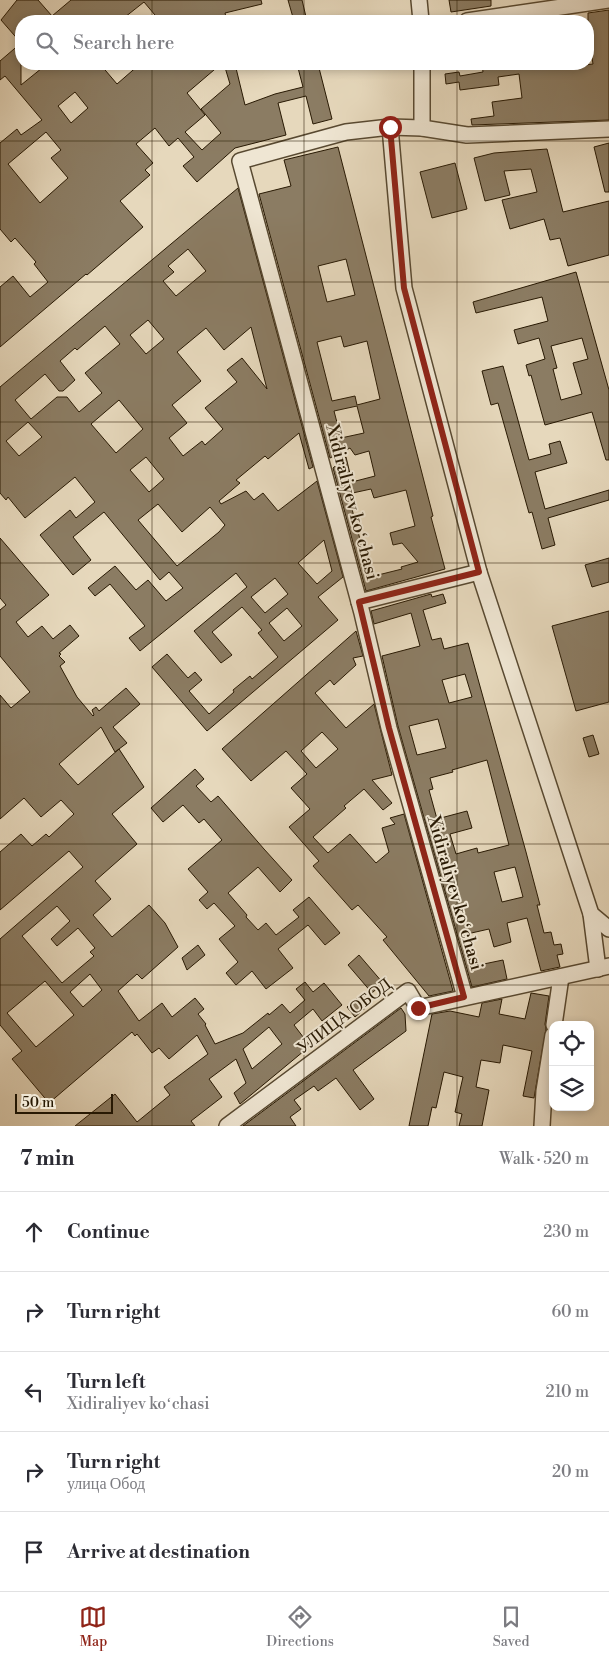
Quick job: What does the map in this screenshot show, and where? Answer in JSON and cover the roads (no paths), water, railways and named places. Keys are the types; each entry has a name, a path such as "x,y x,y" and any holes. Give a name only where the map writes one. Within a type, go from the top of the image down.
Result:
{"street":[{"path":"418,0 420,15"},
{"path":"508,15 609,0"},
{"path":"422,70 422,128"},
{"path":"603,968 591,914 479,572 404,288 390,127 422,128 467,135 609,129"},
{"name":"Xidiraliyev koʻchasi","path":"390,127 346,132 240,161 359,602 389,728 464,997"},
{"path":"359,602 479,572"},
{"path":"591,914 609,929"},
{"name":"УЛИЦА ОБОД","path":"227,1126 408,991 418,1008 603,968"},
{"path":"555,1021 561,977"},
{"path":"542,1126 544,1091 549,1060"}]}
